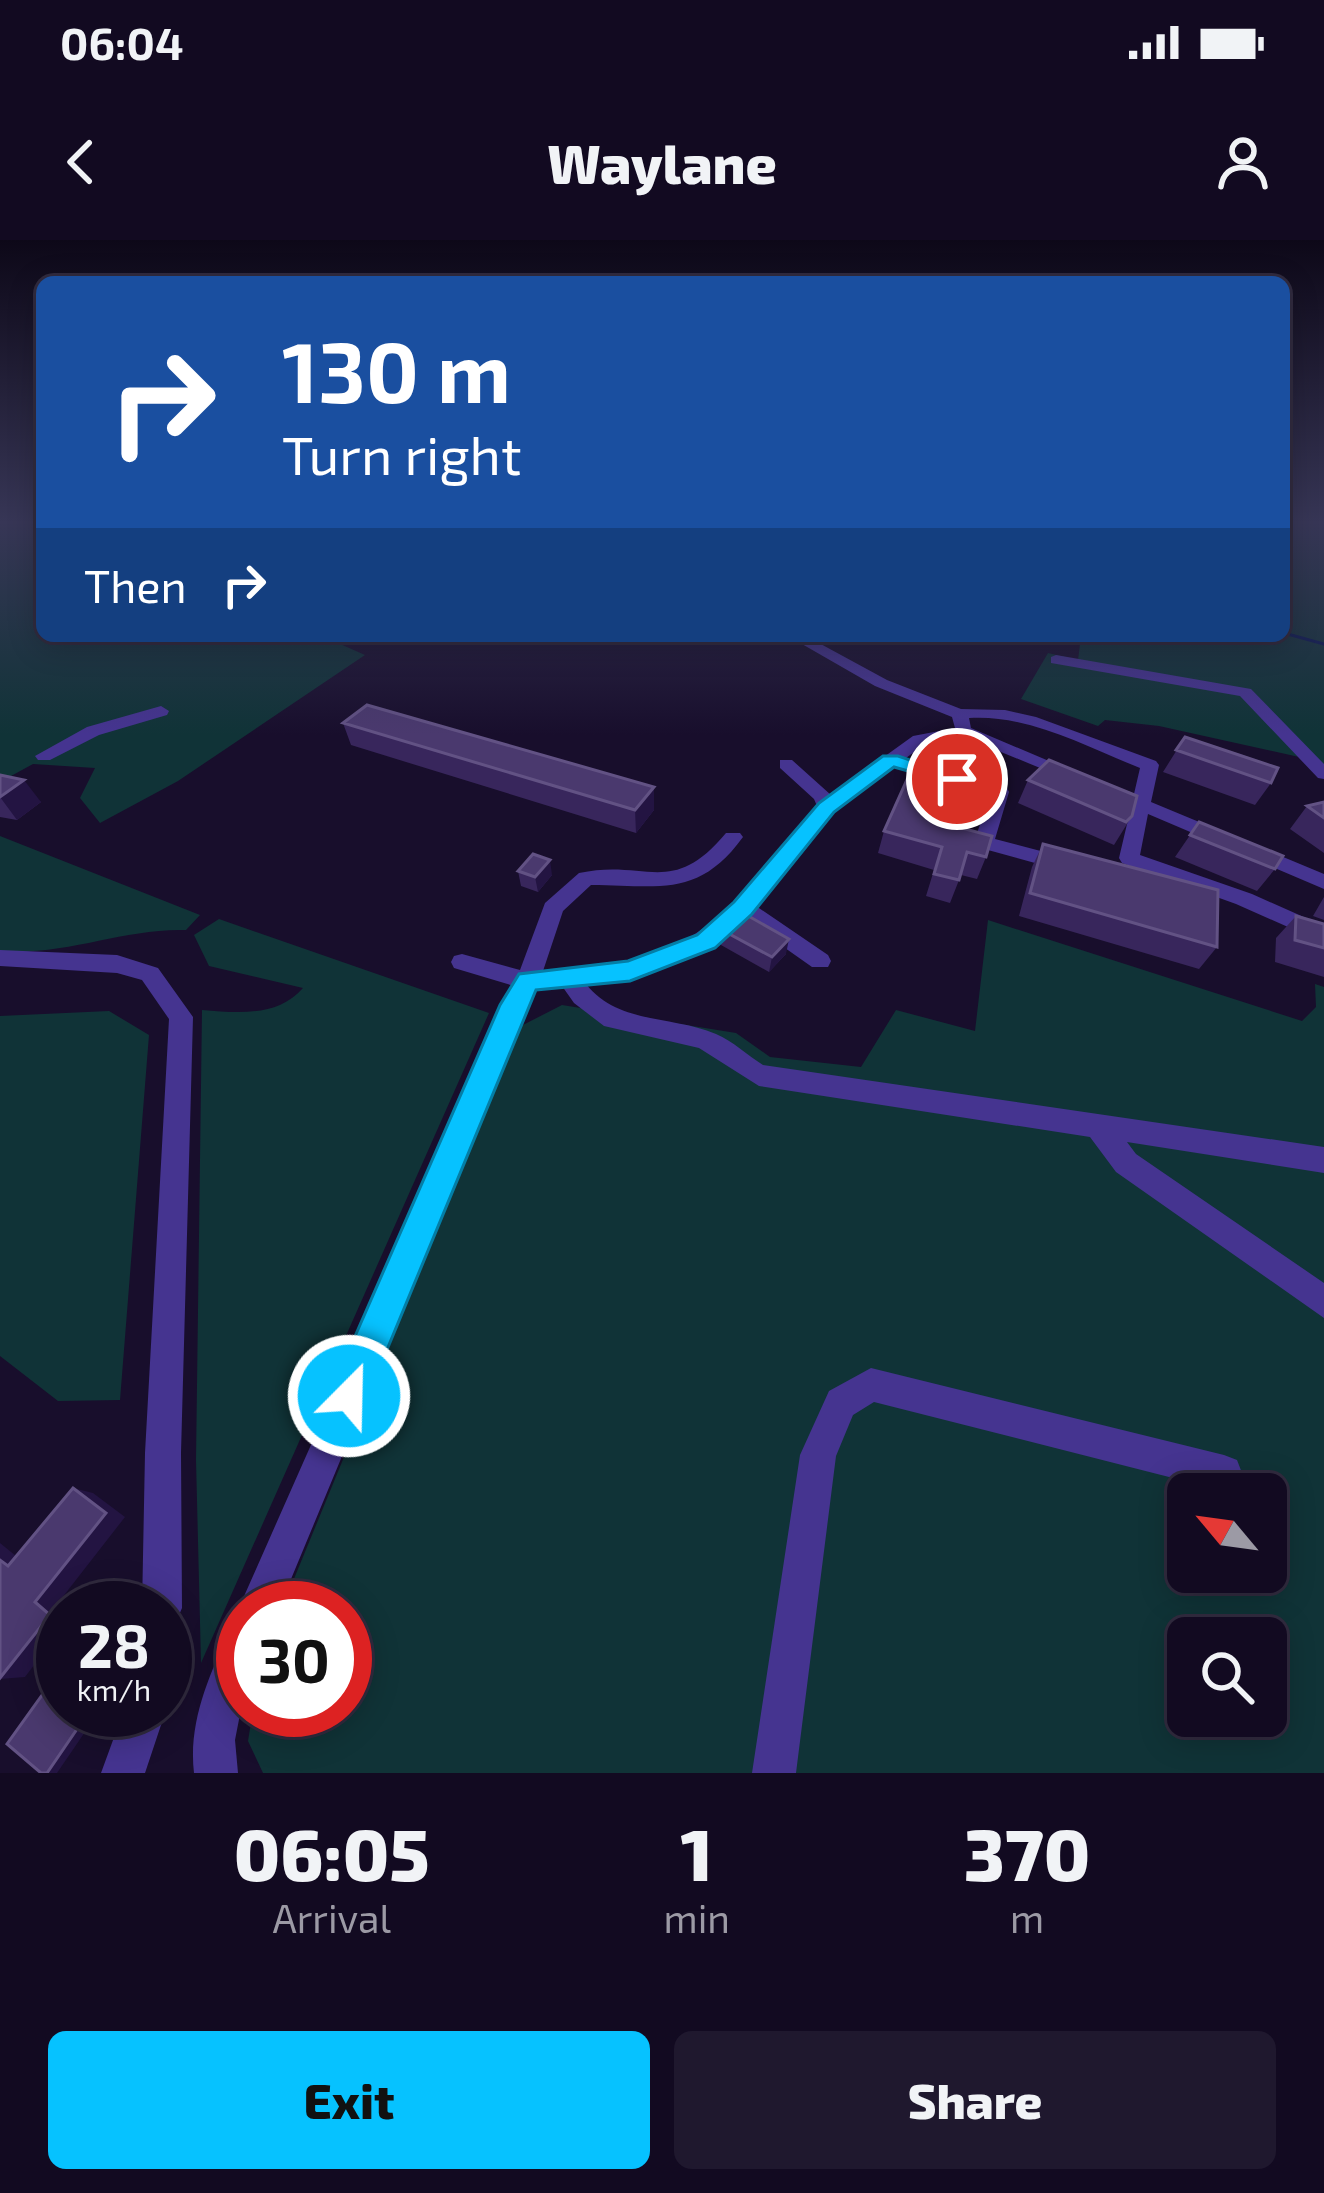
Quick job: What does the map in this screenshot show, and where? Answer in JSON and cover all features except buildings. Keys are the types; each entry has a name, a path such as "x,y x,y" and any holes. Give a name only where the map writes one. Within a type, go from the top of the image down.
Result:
{"street":[{"path":"806,642 962,723 1324,882"},
{"path":"1056,660 1245,692 1324,775"},
{"path":"44,756 93,730 161,711"},
{"path":"462,962 521,993 568,977 630,971 665,961 706,941 743,908 826,807 919,740 962,723 978,711 1006,715 1150,765 1129,858 1244,899 1324,935"},
{"path":"890,760 1000,792 984,842 1093,872"},
{"path":"786,764 822,796 826,807"},
{"path":"271,1581 554,908 573,885 586,878 683,878 713,866 733,837"},
{"path":"1136,884 1201,902"},
{"path":"743,908 820,961"},
{"path":"0,958 117,964 150,974 181,1017 162,1581"},
{"path":"568,977 583,1003 614,1023 704,1039 721,1047 737,1065 759,1075 1324,1160"},
{"path":"1098,1126 1126,1163 1324,1302"},
{"path":"774,1773 818,1454 841,1403 871,1385 1224,1473"},
{"path":"209,1766 216,1733"},
{"path":"123,1773 136,1737"}],"green space":[{"path":"0,593 36,593 36,642 336,642 365,655 178,781 100,823 80,798 95,768 33,764 0,782"},
{"path":"1290,593 1324,593 1324,768 1317,761 1159,726 1105,720 1098,726 1021,699 1048,653 1078,660 1080,642 1290,642"},
{"path":"0,836 200,915 186,930 140,933 48,950 0,951"},
{"path":"219,919 489,1013 237,1581 216,1581 216,1629 201,1663 196,1460 202,1010 270,1008 303,988 209,966 194,935"},
{"path":"988,920 1302,1021 1316,1007 1315,984 1324,987 1324,1773 263,1773 249,1737 372,1737 372,1581 293,1581 521,1026 562,1005 736,1033 770,1057 861,1067 896,1010 975,1031"},
{"path":"109,1011 149,1035 120,1400 58,1401 0,1356 0,1016"}],"waterway":[{"path":"1290,635 1324,644"}],"route":[{"path":"349,1396 528,981 630,971 706,941 743,908 826,807 890,760 957,779"}]}
